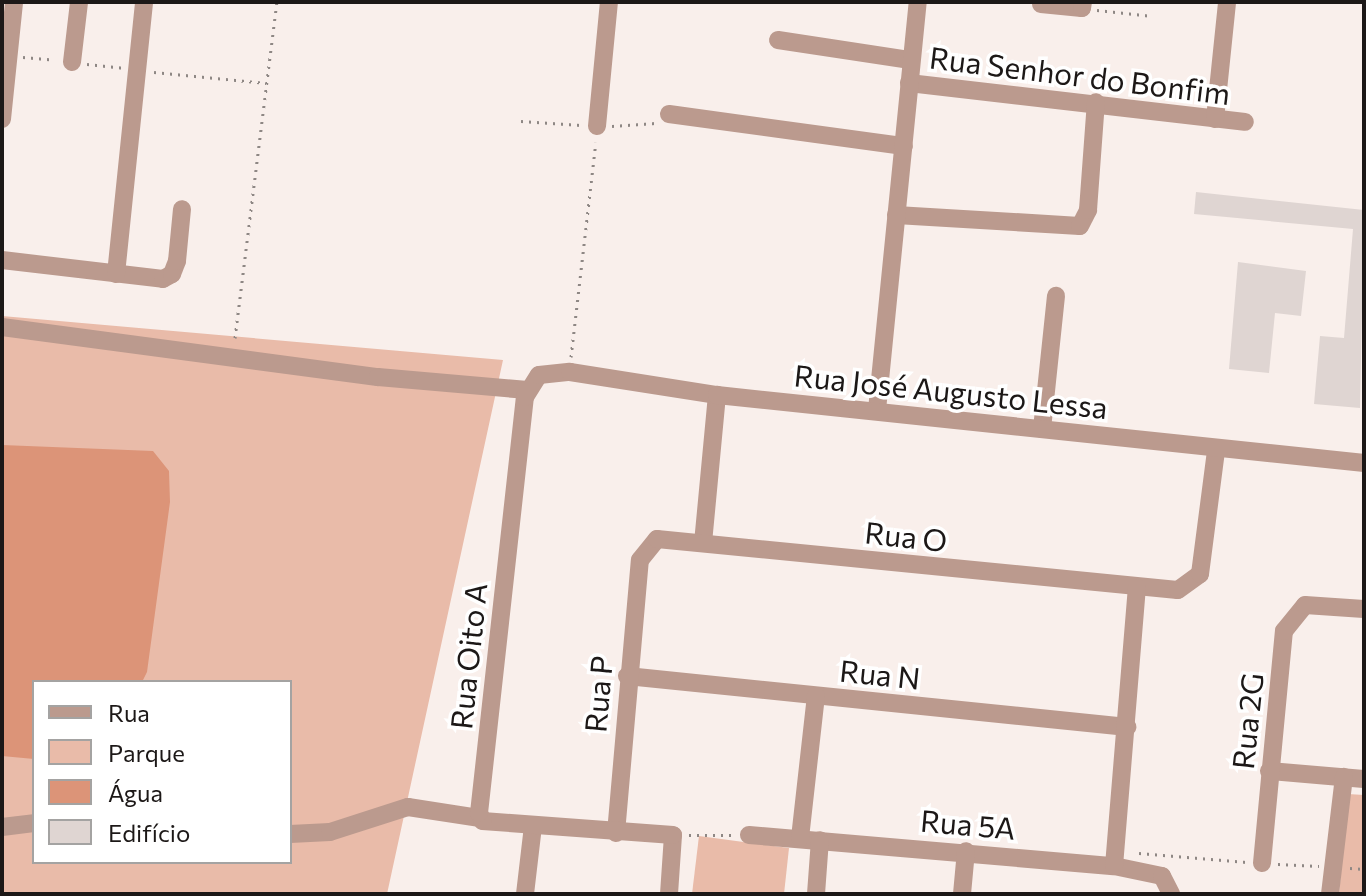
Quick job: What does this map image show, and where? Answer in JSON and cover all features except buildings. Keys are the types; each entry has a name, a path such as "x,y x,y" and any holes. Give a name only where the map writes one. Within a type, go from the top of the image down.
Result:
{"street":[{"path":"2,119 14,2"},
{"path":"72,62 79,2"},
{"path":"116,274 144,2"},
{"path":"597,126 609,2"},
{"path":"877,410 918,2"},
{"path":"1215,119 1227,2"},
{"path":"1041,4 1082,5"},
{"path":"778,40 911,60"},
{"name":"Rua Senhor do Bonfim","path":"909,83 1096,102 1245,122"},
{"path":"896,215 1080,226 1088,210 1096,102"},
{"path":"669,114 904,146"},
{"path":"2,260 163,279 172,274 182,209"},
{"path":"1042,429 1056,296"},
{"name":"Rua José Augusto Lessa","path":"2,327 378,377 530,385 550,372 570,372 717,395 877,410 1216,450 1364,463"},
{"name":"Rua Oito A","path":"480,818 530,385"},
{"path":"703,543 717,395"},
{"name":"Rua O","path":"640,560 657,539 1178,590 1200,574 1216,450"},
{"name":"Rua P","path":"616,833 627,676 640,560"},
{"path":"1114,858 1137,588"},
{"path":"1364,602 1364,609"},
{"name":"Rua 2G","path":"1262,863 1284,631 1298,610 1317,605 1364,609"},
{"name":"Rua N","path":"627,676 1127,727"},
{"path":"800,838 816,696"},
{"path":"1269,771 1364,779"},
{"path":"1330,894 1344,777"},
{"path":"292,834 330,832 408,807 533,826 673,835 669,894"},
{"path":"2,827 32,823"},
{"path":"525,894 533,826"},
{"name":"Rua 5A","path":"749,835 1114,858 1162,876 1171,893"},
{"path":"816,894 820,840"},
{"path":"962,894 966,851"}],"path":[{"path":"235,338 277,2"},
{"path":"1082,5 1153,16"},
{"path":"570,372 597,126"},
{"path":"673,835 749,835"},
{"path":"1114,858 1333,866"}],"green space":[{"path":"2,316 503,360 387,894 2,894"},
{"path":"1348,794 1364,795 1364,894 1339,894"},
{"path":"699,836 789,848 784,894 692,894"}],"water":[{"path":"2,445 153,451 169,471 170,502 147,672 143,680 32,680 32,759 2,756"}]}
